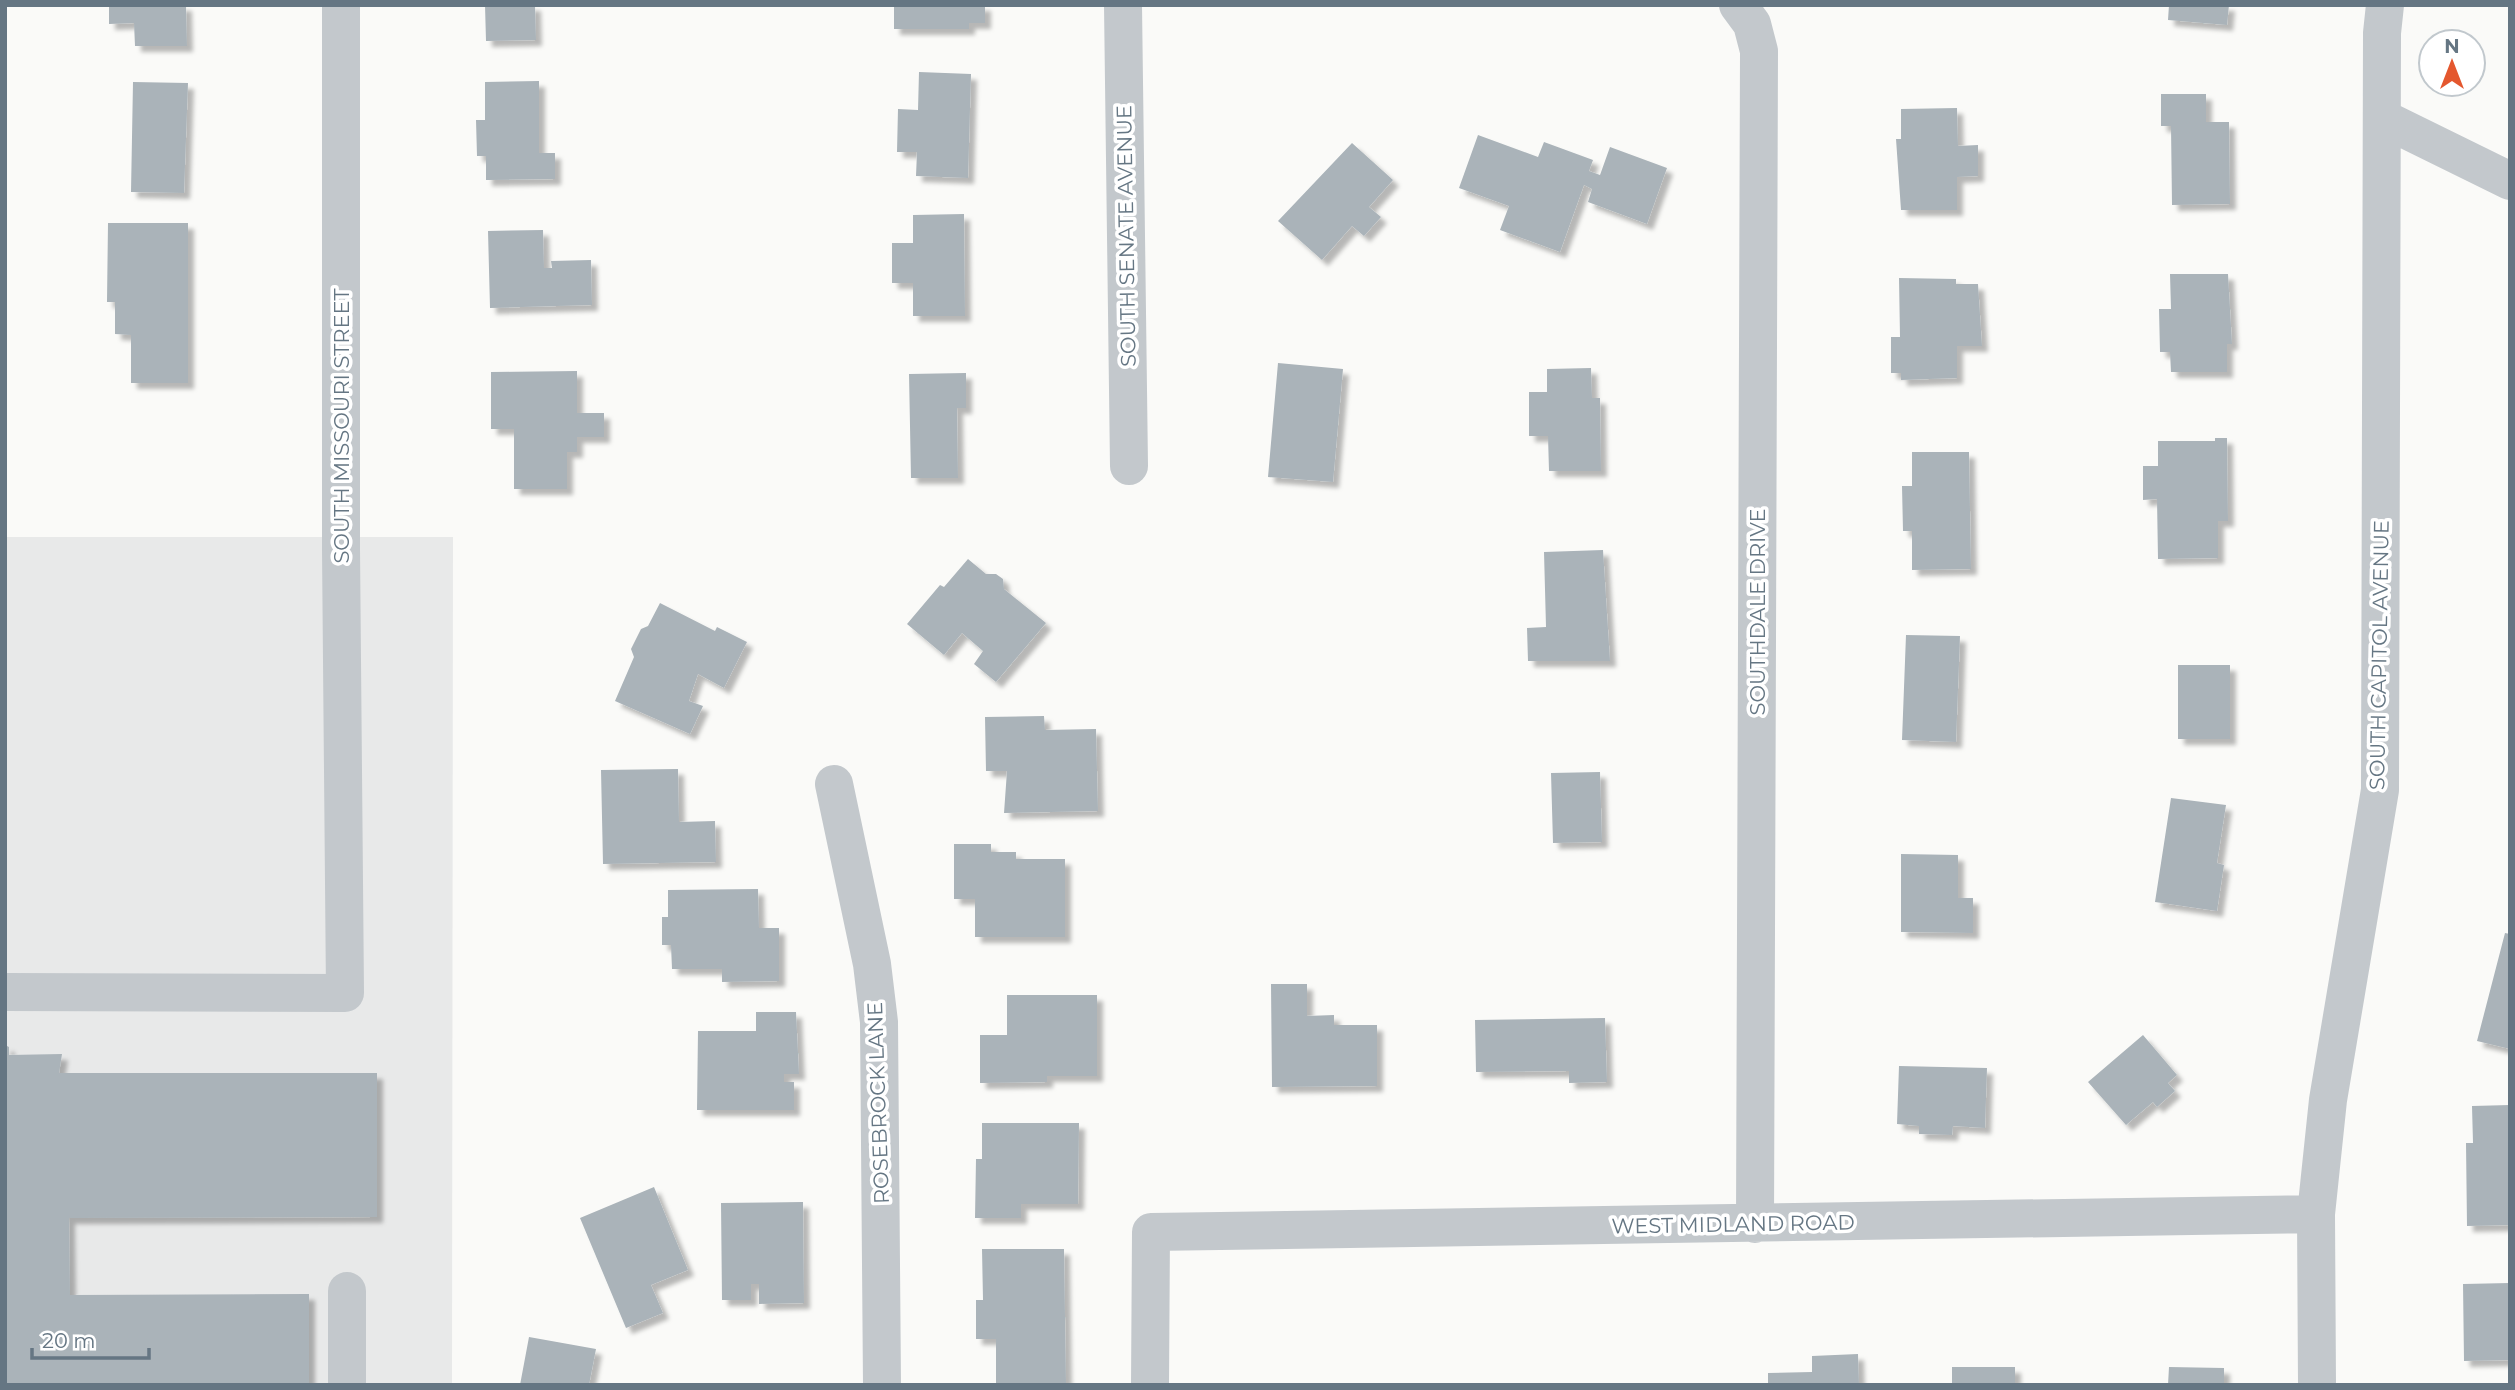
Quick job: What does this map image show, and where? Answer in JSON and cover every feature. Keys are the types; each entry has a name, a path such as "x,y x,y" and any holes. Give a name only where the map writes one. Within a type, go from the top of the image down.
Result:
{"street":[{"name":"SOUTH MISSOURI STREET","path":"5,992 345,993 341,549 341,5"},
{"name":"SOUTH SENATE AVENUE","path":"1123,5 1129,466"},
{"name":"SOUTHDALE DRIVE","path":"1738,5 1752,24 1759,51 1755,1224"},
{"name":"SOUTH CAPITOL AVENUE","path":"2317,1385 2316,1214 2328,1100 2380,790 2382,118 2385,5"},
{"path":"2382,118 2510,181"},
{"name":"ROSEBROCK LANE","path":"834,784 872,964 879,1022 882,1385"},
{"name":"WEST MIDLAND ROAD","path":"1150,1385 1151,1233 2316,1214"},
{"path":"347,1291 347,1385"}],"shaded area":[{"path":"5,537 453,537 452,1385 5,1385"}],"building":[{"path":"109,5 186,5 187,46 135,46 134,23 109,24"},
{"path":"485,5 535,5 536,40 486,41"},
{"path":"894,5 985,5 985,23 969,23 969,29 894,29"},
{"path":"2169,5 2229,5 2227,25 2168,20"},
{"path":"919,72 971,74 968,178 916,176 917,152 897,152 898,109 918,110"},
{"path":"539,81 539,153 555,153 555,179 486,180 486,156 477,156 476,120 485,120 485,82"},
{"path":"133,82 188,83 184,193 131,192"},
{"path":"2161,94 2206,94 2206,122 2229,122 2230,204 2172,205 2171,126 2161,126"},
{"path":"1957,108 1958,146 1978,145 1978,176 1957,177 1957,210 1901,210 1896,139 1901,139 1901,109"},
{"path":"1478,135 1538,157 1544,142 1593,160 1589,171 1600,175 1610,147 1667,168 1647,224 1588,202 1592,189 1584,185 1560,252 1500,230 1509,206 1459,188"},
{"path":"1352,143 1393,180 1369,207 1381,217 1364,236 1352,226 1322,260 1278,221"},
{"path":"964,214 965,316 913,316 913,283 892,283 892,243 913,243 913,215"},
{"path":"108,223 188,223 188,383 131,383 131,335 115,334 115,302 107,302"},
{"path":"543,230 544,268 552,268 551,261 591,260 592,305 490,308 488,231"},
{"path":"2170,274 2228,274 2232,344 2227,344 2227,372 2171,372 2170,352 2160,352 2159,309 2171,309"},
{"path":"1899,278 1956,279 1956,284 1978,284 1982,346 1957,346 1957,378 1901,380 1901,373 1891,373 1891,337 1900,337"},
{"path":"1278,363 1343,369 1333,482 1268,477"},
{"path":"1591,368 1592,398 1600,398 1601,471 1549,471 1548,436 1529,436 1529,392 1547,392 1547,369"},
{"path":"577,371 577,413 604,413 604,437 577,437 577,452 567,452 567,489 514,489 514,429 491,429 491,372"},
{"path":"966,373 966,408 957,408 958,478 911,478 909,374"},
{"path":"2215,438 2227,438 2228,521 2218,521 2218,558 2158,559 2157,499 2143,500 2143,466 2158,466 2158,441 2215,441"},
{"path":"1912,452 1969,452 1971,569 1912,570 1912,531 1903,531 1902,486 1912,486"},
{"path":"1603,550 1610,661 1528,661 1527,628 1546,627 1544,552"},
{"path":"968,559 986,574 996,574 1003,579 1004,589 1046,623 996,682 974,664 983,651 962,633 944,655 907,624 940,585 944,587"},
{"path":"660,603 715,631 717,627 747,642 724,688 698,674 689,701 703,706 690,734 615,701 634,657 631,649 641,629 648,626"},
{"path":"1906,635 1960,636 1956,742 1902,740"},
{"path":"2178,665 2230,665 2230,739 2178,739"},
{"path":"1044,716 1045,730 1096,729 1098,811 1004,813 1007,771 986,771 985,717"},
{"path":"678,769 679,822 715,821 716,862 603,864 601,770"},
{"path":"1600,772 1602,842 1553,843 1551,773"},
{"path":"2171,798 2226,805 2217,863 2224,865 2217,911 2155,902"},
{"path":"954,844 991,844 991,852 1016,852 1016,859 1065,859 1065,937 975,937 975,899 954,899"},
{"path":"1901,854 1958,855 1958,898 1973,898 1973,933 1901,932"},
{"path":"758,889 759,928 779,928 779,981 722,982 722,969 672,969 671,945 662,945 662,917 668,917 668,890"},
{"path":"2505,933 2510,934 2510,1049 2477,1041"},
{"path":"1271,984 1307,984 1307,1016 1334,1015 1334,1025 1377,1025 1377,1086 1272,1087"},
{"path":"1007,995 1097,995 1097,1076 1047,1076 1047,1082 980,1083 980,1035 1007,1035"},
{"path":"756,1012 796,1012 799,1074 784,1074 784,1082 794,1082 794,1110 697,1110 698,1031 756,1031"},
{"path":"1605,1018 1607,1082 1569,1083 1569,1071 1476,1072 1475,1020"},
{"path":"2143,1035 2177,1075 2168,1083 2175,1091 2157,1107 2153,1102 2126,1125 2088,1082"},
{"path":"5,1045 9,1047 9,1055 62,1054 59,1073 377,1073 377,1217 69,1218 70,1295 309,1294 309,1385 5,1385"},
{"path":"1899,1066 1987,1068 1985,1128 1953,1126 1952,1135 1919,1134 1919,1126 1897,1124"},
{"path":"2510,1105 2510,1225 2467,1226 2466,1143 2473,1143 2472,1106"},
{"path":"982,1123 1079,1123 1078,1204 1021,1204 1021,1218 975,1218 976,1159 982,1159"},
{"path":"654,1187 688,1270 651,1285 663,1313 626,1328 580,1218"},
{"path":"803,1202 804,1303 759,1304 759,1284 751,1284 751,1300 722,1300 721,1203"},
{"path":"982,1249 1064,1249 1066,1384 996,1385 996,1339 976,1339 976,1300 983,1300"},
{"path":"2510,1283 2510,1360 2464,1361 2463,1284"},
{"path":"529,1337 596,1349 589,1385 520,1385"},
{"path":"1858,1354 1859,1385 1768,1385 1768,1373 1812,1372 1812,1356"},
{"path":"1952,1367 2015,1367 2015,1385 1952,1385"},
{"path":"2169,1367 2224,1368 2224,1385 2168,1385"}]}
